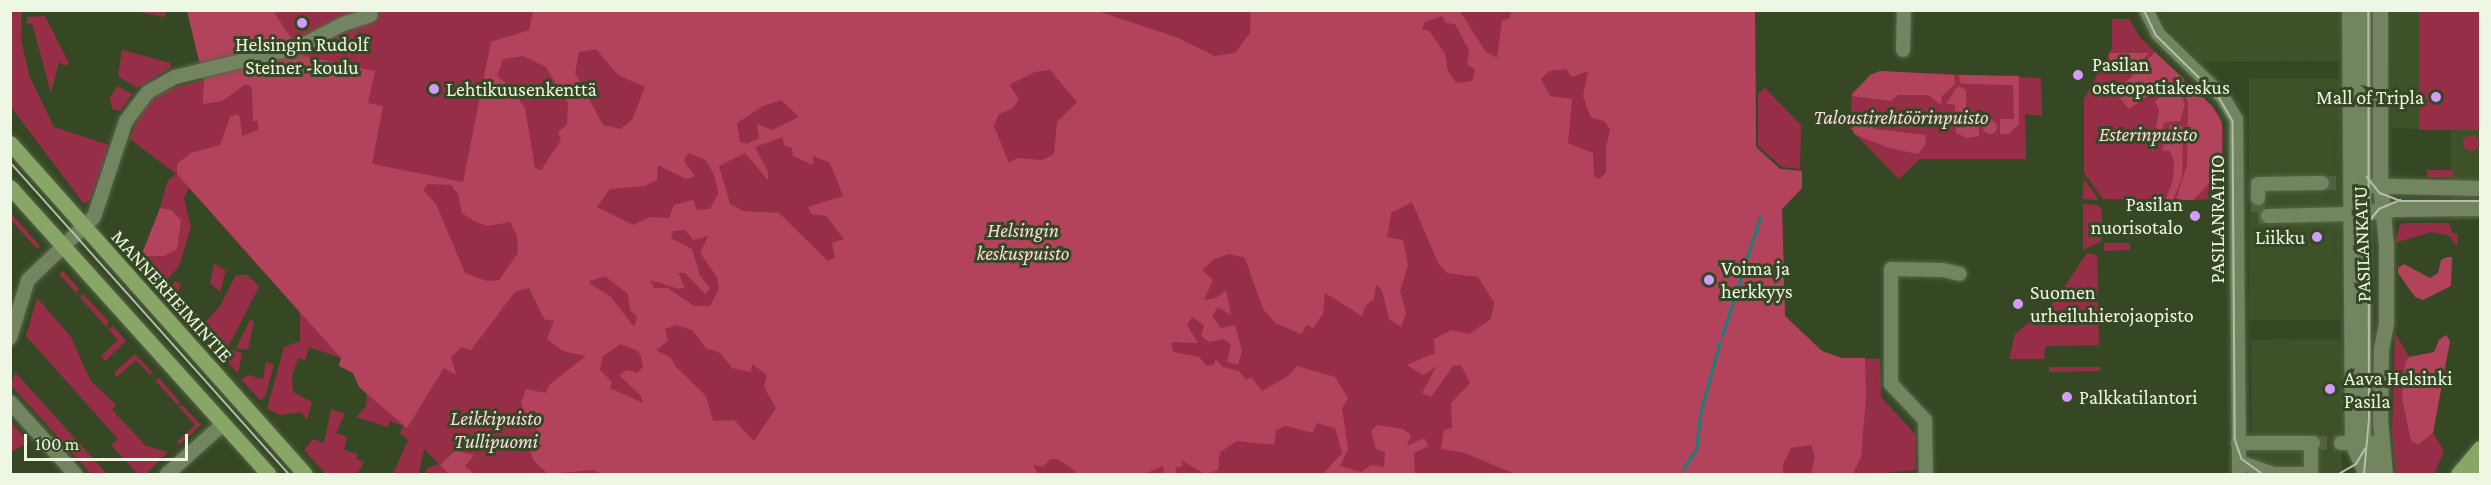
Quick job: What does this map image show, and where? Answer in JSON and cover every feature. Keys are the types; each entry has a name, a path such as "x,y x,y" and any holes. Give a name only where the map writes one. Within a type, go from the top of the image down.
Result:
{"main road":[{"name":"MANNERHEIMINTIE","path":"10,143 84,229 305,474"},
{"path":"10,187 268,474"},
{"path":"2458,474 2481,448"},
{"path":"2475,474 2481,469"}],"street":[{"path":"1903,50 1904,10"},
{"name":"PASILANRAITIO","path":"2146,10 2158,34 2222,96 2235,119 2239,468"},
{"name":"PASILANKATU","path":"2349,10 2359,185 2382,210 2386,322 2360,443"},
{"name":"PASILANKATU","path":"2364,10 2358,213 2360,443 2364,469"},
{"name":"PASILANKATU","path":"2359,185 2380,10"},
{"path":"10,338 28,280 94,217 130,114 148,92 175,77 299,47 343,24 371,15"},
{"path":"2258,198 2258,184 2322,183"},
{"path":"2359,185 2481,188"},
{"path":"2268,216 2481,208"},
{"path":"1926,474 1925,420 1891,384 1891,269 1943,270 1960,274"},
{"path":"10,402 75,474"},
{"path":"167,474 222,425"},
{"path":"2238,443 2312,443 2311,474 2274,474 2239,468"},
{"path":"2360,443 2378,474"},
{"name":"PASILANKATU","path":"2360,443 2385,474"}],"shaded area":[{"path":"2159,11 2340,11 2340,61 2200,62 2165,27"},
{"name":"Mall of Tripla","path":"2391,11 2480,11 2480,219 2451,220 2451,130 2392,128"},
{"path":"2249,79 2340,79 2340,320 2249,320"},
{"path":"2341,339 2345,425 2341,426 2342,474 2252,474 2251,340"}],"green space":[{"path":"134,10 166,11 165,17"},
{"path":"10,11 22,11 21,39 29,75 54,127 109,145 90,200 84,204 11,107"},
{"name":"Helsingin keskuspuisto","path":"187,11 1755,11 1756,147 1780,169 1802,171 1802,188 1782,209 1785,316 1822,351 1842,358 1880,359 1881,397 1916,435 1915,470 1875,474 425,474 427,468 439,464 424,449 419,474 393,474 408,440 400,433 403,426 390,421 388,427 356,417 366,406 367,393 353,373 339,366 341,358 309,347 305,360 298,358 292,376 293,392 312,402 307,420 301,412 281,415 267,409 284,347 300,341 300,313 189,188 184,198 191,227 179,266 159,289 137,264 153,232 168,180 176,174 130,139 137,120 151,99 172,88 204,80"},
{"name":"Helsingin keskuspuisto","path":"187,11 273,11 303,56 375,71 368,103 383,106 372,164 463,182 491,42 529,30 533,11 1097,11 1176,37 1215,56 1235,53 1250,33 1251,11 1460,11 1485,51 1497,58 1502,21 1510,18 1511,11 1755,11 1756,147 1780,169 1802,171 1802,188 1782,209 1785,316 1822,351 1842,358 1865,358 1866,398 1861,457 1853,474 1811,474 1815,457 1811,445 1791,448 1783,464 1783,474 1515,474 1465,453 1441,449 1444,430 1452,428 1451,403 1470,383 1461,365 1453,366 1431,397 1422,393 1436,367 1423,375 1407,365 1435,353 1434,339 1452,330 1469,334 1491,319 1494,302 1478,277 1447,273 1438,263 1412,202 1391,213 1387,237 1403,240 1408,265 1400,291 1406,313 1401,327 1389,319 1382,290 1376,285 1374,299 1365,306 1362,316 1325,293 1323,314 1313,328 1307,325 1301,334 1275,323 1263,309 1245,258 1229,254 1214,259 1202,270 1213,280 1204,300 1216,298 1226,290 1231,315 1218,307 1212,316 1221,328 1235,325 1242,351 1238,365 1227,362 1231,344 1223,339 1209,342 1201,336 1204,325 1192,317 1187,325 1198,343 1171,342 1173,352 1199,357 1207,366 1215,364 1215,359 1223,367 1239,371 1246,380 1251,377 1262,391 1288,376 1297,366 1335,377 1348,398 1342,408 1348,449 1340,466 1361,472 1371,465 1384,467 1385,452 1376,449 1371,431 1377,425 1403,429 1411,435 1407,446 1424,438 1429,446 1414,453 1415,474 1323,474 1342,453 1335,428 1317,423 1313,433 1286,426 1276,430 1274,445 1237,441 1220,452 1218,470 1205,474 1181,460 1183,466 1175,468 1177,474 1164,474 1163,466 1144,474 1073,474 1076,471 1057,459 1050,459 1043,467 1033,465 1038,474 602,474 593,470 548,474 534,461 528,445 541,435 528,419 521,403 526,389 546,393 549,385 586,356 563,351 547,339 554,321 544,319 529,288 515,292 471,350 462,347 451,357 456,375 444,368 407,428 359,387 353,373 339,366 341,358 177,174 177,164 191,153 220,145 230,117 236,114 240,117 242,136 258,130 258,121 253,121 252,88 246,84 222,101 203,104 204,81","holes":["1442,16 1446,23 1455,24 1469,50 1467,64 1475,70 1472,81 1456,83 1448,71 1445,54 1429,31 1422,29 1425,22","596,49 618,75 645,87 632,120 620,129 603,125 575,73 579,52","523,56 546,67 568,103 567,125 558,132 561,140 541,170 535,168 525,108 508,85 497,76 503,59","1566,69 1572,77 1588,71 1583,96 1591,118 1604,121 1610,129 1606,148 1606,173 1599,179 1594,176 1593,153 1568,143 1572,99 1550,96 1541,79 1549,71","1050,70 1077,102 1057,122 1054,154 1042,160 1017,158 1009,163 994,126 999,114 1013,108 1019,99 1009,85 1035,72","781,100 799,117 772,130 757,124 759,138 747,144 740,142 737,123 763,106","782,137 785,146 792,148 793,156 813,165 813,156 830,163 843,196 808,207 811,214 826,216 844,239 832,243 835,257 828,261 779,213 743,211 730,204 719,166 745,153 768,180 768,172 755,147","688,153 706,160 715,177 718,194 710,209 697,210 693,200 674,205 669,218 650,217 633,225 597,207 610,189 644,186 657,180 658,165 686,179 695,176 684,161","428,184 451,185 458,194 462,213 476,222 488,226 510,222 517,236 518,253 499,280 487,281 465,273 436,204 423,190","685,230 693,240 708,236 700,253 717,277 719,289 710,306 694,306 668,288 654,288 650,280 679,289 685,287 678,273 685,273 705,294 710,288 700,276 692,249 671,238 673,231","605,276 628,294 630,310 637,317 634,327 610,296 590,284 590,281","676,325 692,330 706,348 720,353 732,368 751,372 752,364 767,375 764,387 776,408 754,441 734,420 713,421 706,396 676,367 671,358 656,350 668,341 665,329","620,344 638,351 643,367 637,373 627,370 619,375 641,396 643,403 610,388 612,382 600,370 602,357"]},
{"path":"2419,11 2480,11 2480,130 2419,130"},
{"path":"45,16 69,63 65,66 59,62 51,93 32,23 27,25 27,17"},
{"name":"Esterinpuisto","path":"2112,19 2129,19 2139,36 2219,115 2223,130 2222,193 2212,199 2103,199 2084,173 2084,99 2112,48"},
{"path":"122,50 171,63 170,68 137,88 118,76"},
{"path":"2155,52 2184,79 2180,92 2185,104 2180,121 2165,122 2152,153 2159,109 2155,102 2164,91 2162,82 2157,82 2150,94 2129,109 2116,93"},
{"path":"2109,53 2149,53 2130,72 2110,62"},
{"name":"Taloustirehtöörinpuisto","path":"1880,71 2041,78 2042,116 2025,114 2026,159 1920,159 1899,179 1850,129 1852,92"},
{"path":"1880,71 1954,75 1955,84 1942,96 1941,105 1928,95 1898,95 1891,101 1851,96 1870,75"},
{"path":"1959,75 2019,76 2019,124 2009,134 2000,134 2000,119 2014,119 2013,85 1960,83"},
{"path":"2187,82 2213,107 2222,123 2222,170 2193,200 2176,200 2187,165 2188,104 2184,87"},
{"path":"117,86 132,94 120,111 112,109 110,97"},
{"path":"1958,86 1966,90 1966,119 1979,119 1979,136 1967,138 1956,133 1955,105 1946,103"},
{"path":"1765,88 1801,125 1800,169 1782,167 1758,146 1758,94"},
{"path":"1849,113 1875,129 1926,135 1925,145 1918,154 1889,148 1854,134"},
{"path":"1987,120 1993,120 1997,127 1993,134 1987,134 1983,130 1983,124"},
{"path":"2170,125 2182,126 2183,140 2182,178 2173,200 2166,199 2173,180 2174,161 2170,151 2162,150"},
{"path":"2471,135 2479,143 2471,151 2463,143"},
{"path":"2427,170 2453,170 2453,177 2427,177"},
{"path":"2084,179 2097,197 2097,200 2082,199"},
{"path":"2083,204 2098,205 2102,210 2102,241 2083,250"},
{"path":"160,208 171,210 181,220 177,249 164,256 141,256"},
{"path":"11,213 40,246 37,249 11,220"},
{"path":"2449,223 2452,233 2458,234 2457,246 2448,235 2431,232 2395,243 2400,225"},
{"path":"2104,243 2130,243 2130,250 2104,251"},
{"path":"2087,253 2097,255 2099,345 2049,346 2045,347 2044,359 2009,359 2015,334 2055,301"},
{"path":"2452,257 2451,286 2423,300 2415,297 2398,273 2398,268 2404,264 2430,278 2438,273 2441,260"},
{"path":"214,263 226,271 220,292 210,283"},
{"path":"63,271 79,289 76,292 80,297 83,294 109,322 106,325 109,329 113,326 126,341 105,361 101,356 118,340 59,274"},
{"path":"236,275 248,275 259,287 228,347 216,352 200,328 220,306"},
{"path":"175,281 181,284 175,304 166,295"},
{"path":"37,298 71,337 90,380 116,405 112,410 146,446 168,452 146,474 138,474 111,445 118,439 26,336"},
{"path":"185,309 197,313 198,320 190,322 182,312"},
{"path":"250,320 254,321 248,350 236,348"},
{"path":"2395,333 2409,357 2402,399 2411,441 2418,445 2433,433 2444,451 2434,474 2396,474 2392,433"},
{"path":"2446,335 2450,341 2433,433 2418,445 2411,441 2402,399 2405,363 2409,357 2434,352 2439,340"},
{"path":"233,350 242,353 238,373 224,359"},
{"path":"135,354 152,372 150,375 136,360 117,377 114,373"},
{"path":"266,362 274,365 265,397 260,400 241,380 249,375 263,379"},
{"path":"2049,367 2100,367 2100,371 2049,372"},
{"path":"15,372 107,474 91,474 11,385"},
{"path":"159,378 180,402 177,405 155,381"},
{"path":"177,405 183,406 201,425 179,445 177,442 195,425"},
{"path":"331,409 345,414 336,433 347,437 344,450 358,454 356,459 364,462 357,474 326,474 304,450 313,439 324,443"},
{"path":"10,421 29,442 11,452 10,452"},
{"path":"455,451 474,455 465,466 474,474 449,474 440,465"}],"waterway":[{"path":"1744,266 1760,217"},
{"path":"1722,335 1743,271"},
{"path":"1683,469 1696,449 1701,410 1720,341"}],"tunnel":[{"path":"2322,183 2340,183"},
{"path":"2258,198 2258,217 2268,216"},
{"path":"2313,443 2341,443"}],"tram line":[{"path":"2144,10 2156,35 2219,97 2233,121 2235,439 2242,459 2263,474"},
{"path":"2364,474 2369,419 2368,10"},
{"path":"10,162 289,474"},
{"path":"2367,177 2380,193 2401,201 2480,201"},
{"path":"2367,224 2379,209 2400,200"},
{"path":"2339,474 2356,464 2365,449"}],"place":[{"name":"Helsingin Rudolf Steiner -koulu","path":"302,23"},
{"name":"Pasilan osteopatiakeskus","path":"2078,75"},
{"name":"Lehtikuusenkenttä","path":"434,89"},
{"name":"Mall of Tripla","path":"2436,97"},
{"name":"Pasilan nuorisotalo","path":"2195,216"},
{"name":"Liikku","path":"2317,237"},
{"name":"Voima ja herkkyys","path":"1709,280"},
{"name":"Suomen urheiluhierojaopisto","path":"2018,304"},
{"name":"Aava Helsinki Pasila","path":"2330,389"},
{"name":"Palkkatilantori","path":"2067,397"}],"park label":[{"name":"Leikkipuisto Tullipuomi","path":"496,430"}]}
